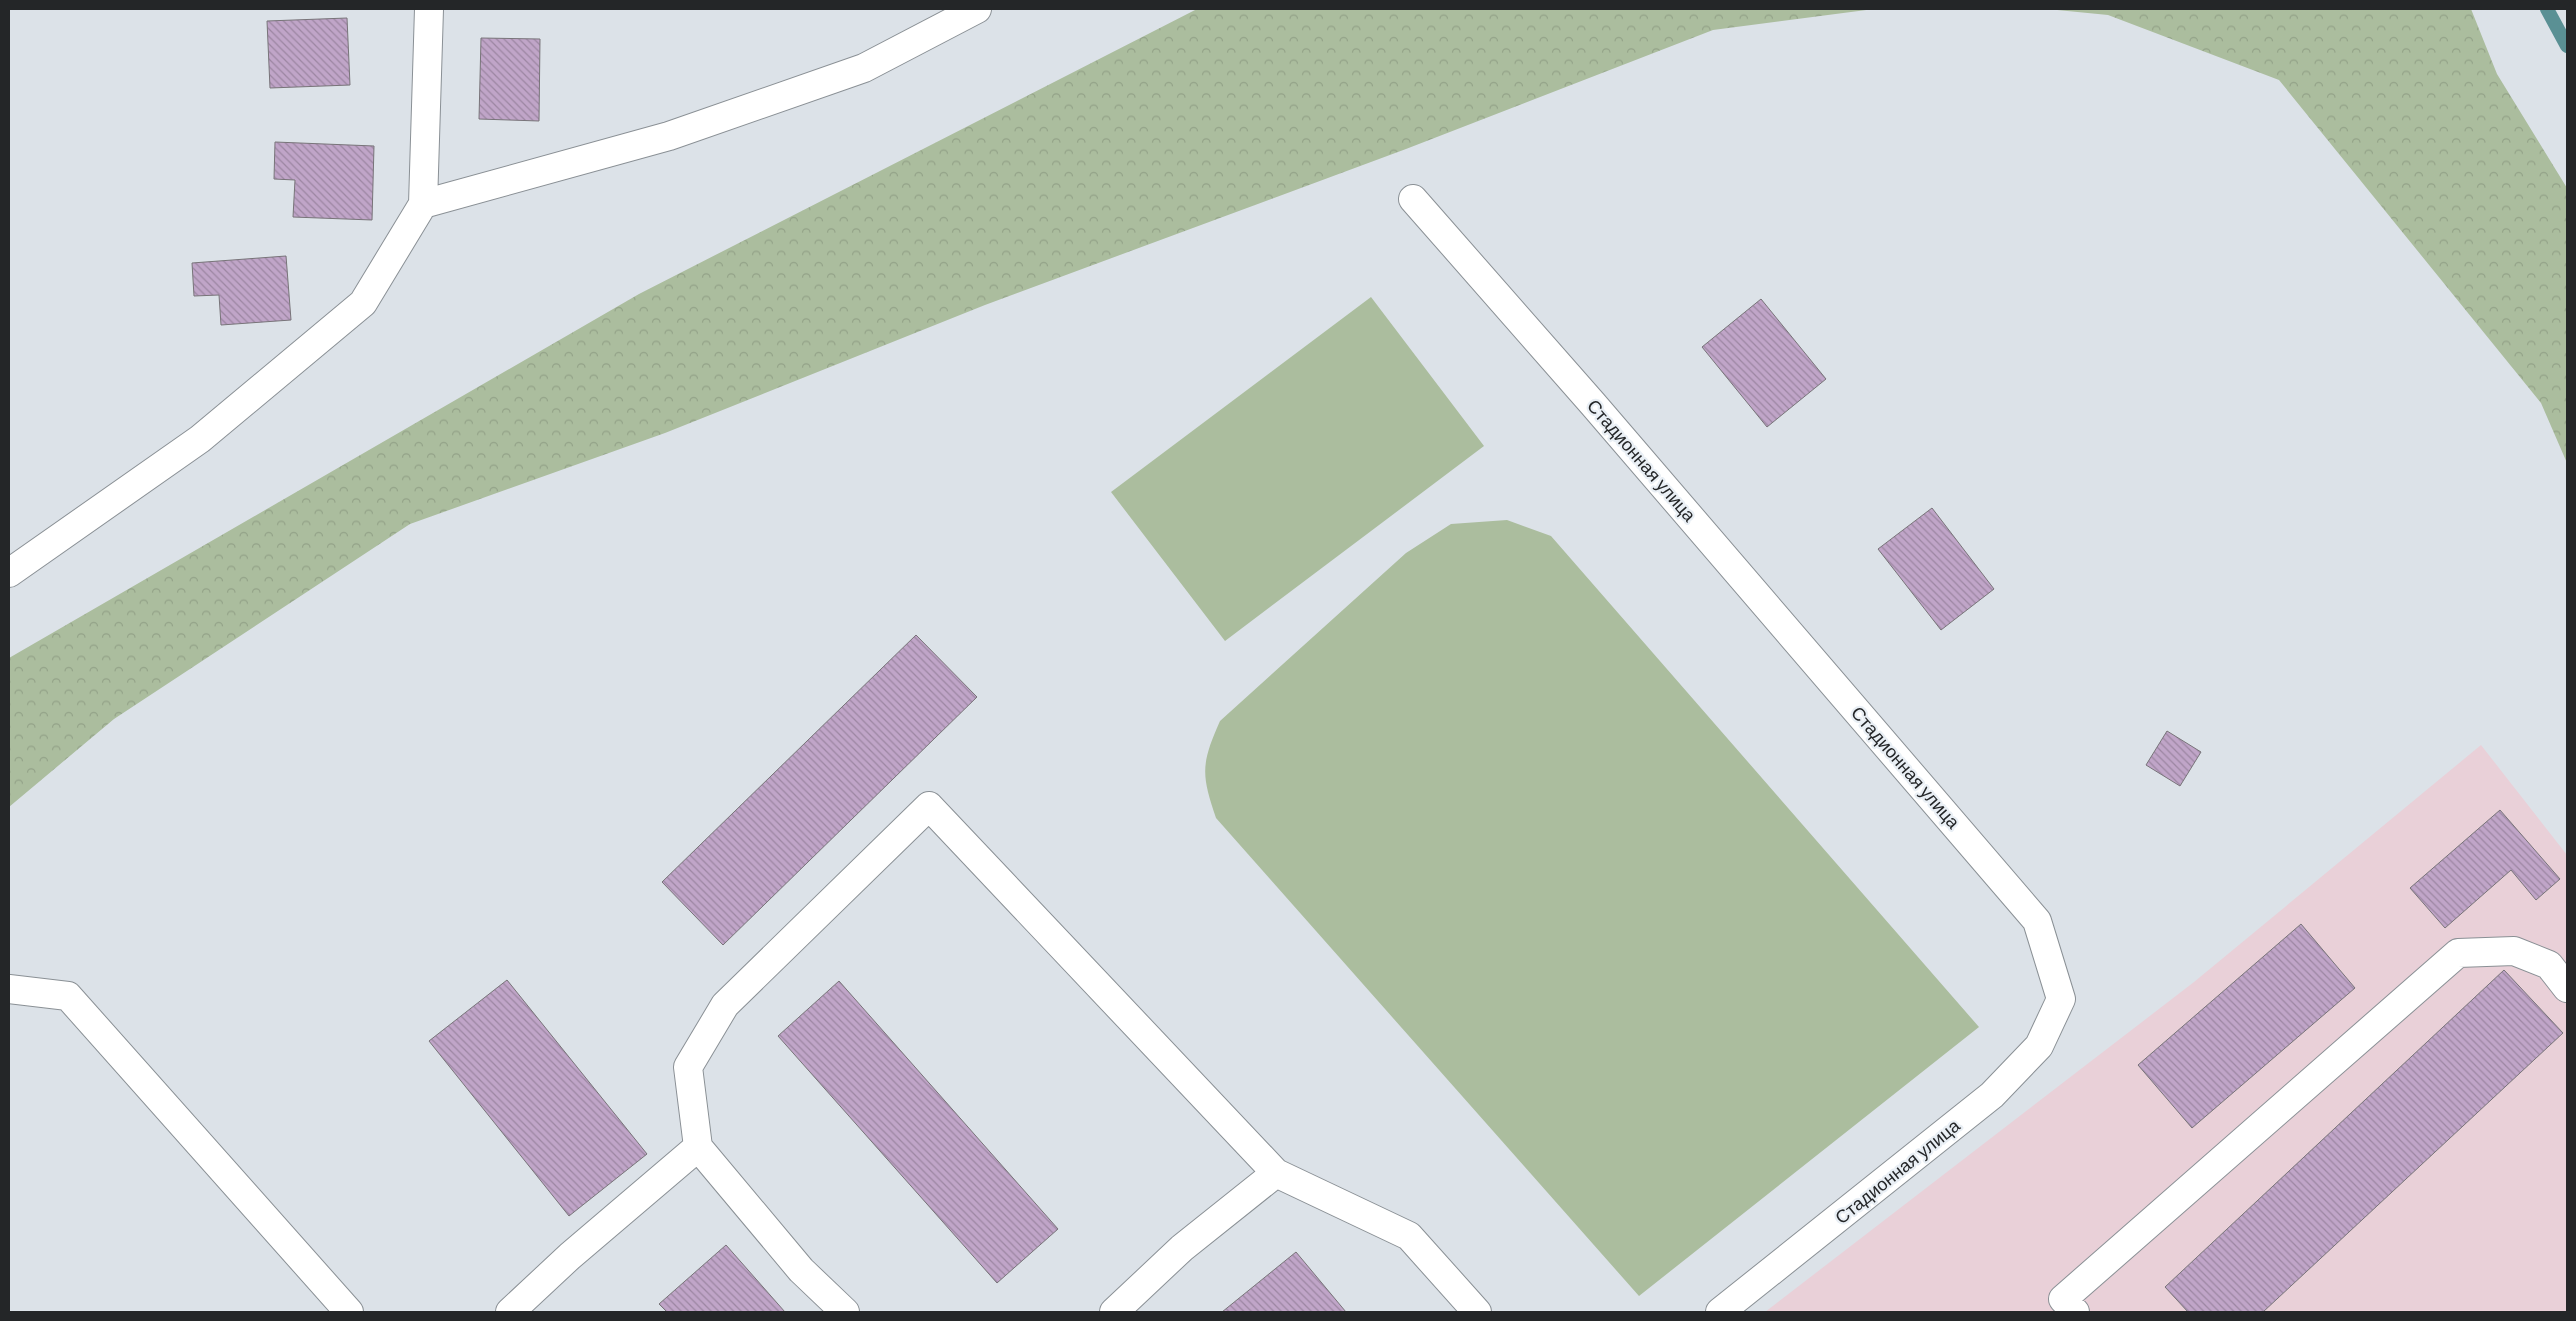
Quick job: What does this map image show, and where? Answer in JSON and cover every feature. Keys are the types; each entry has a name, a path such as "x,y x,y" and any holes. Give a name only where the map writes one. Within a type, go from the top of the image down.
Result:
{"street":[{"path":"9,573 200,439 363,303 423,204 429,9"},
{"path":"423,204 670,136 864,68 977,9"},
{"name":"Стадионная улица","path":"1413,199 1600,412 2038,921 2061,999 2039,1046 1992,1096 1720,1312"},
{"path":"845,1312 802,1270 698,1147 688,1067 725,1005 929,806 1276,1173 1409,1236 1477,1312"},
{"path":"2075,1312 2063,1299 2458,953 2514,951 2549,965 2567,988"},
{"path":"9,988 68,996 349,1312"},
{"path":"510,1312 570,1256 698,1147"},
{"path":"1114,1312 1182,1248 1276,1173"}],"shaded area":[{"path":"2481,745 2567,855 2567,1312 1765,1312 2194,982"}],"green space":[{"path":"1197,9 1874,9 1713,30 1406,149 985,305 665,433 410,524 114,719 9,807 9,658 639,294"},
{"path":"2047,9 2471,9 2497,74 2567,188 2567,463 2541,403 2279,80 2108,15"},
{"path":"1371,297 1484,446 1225,641 1111,492"},
{"path":"1507,520 1551,536 1979,1027 1639,1296 1216,818 1206,779 1206,759 1220,721 1406,553 1451,524"}],"building":[{"path":"347,18 350,85 270,88 267,21"},
{"path":"481,38 540,39 539,121 479,119"},
{"path":"275,142 374,146 372,220 293,217 295,180 274,179"},
{"path":"286,256 291,320 221,325 219,295 194,296 192,263"},
{"path":"1761,299 1826,379 1767,427 1702,347"},
{"path":"1932,508 1994,589 1941,630 1878,549"},
{"path":"916,635 977,697 723,945 662,882"},
{"path":"2167,731 2201,752 2180,786 2146,765"},
{"path":"2500,810 2560,879 2536,900 2511,870 2445,928 2410,888"},
{"path":"2301,924 2355,988 2192,1128 2138,1065"},
{"path":"2504,970 2563,1033 2263,1312 2188,1312 2165,1287"},
{"path":"507,980 647,1154 569,1216 429,1041"},
{"path":"839,981 1058,1229 997,1283 778,1036"},
{"path":"726,1245 785,1312 667,1312 659,1304"},
{"path":"1296,1252 1346,1312 1222,1312"}],"waterway":[{"path":"2547,9 2567,46"}]}
